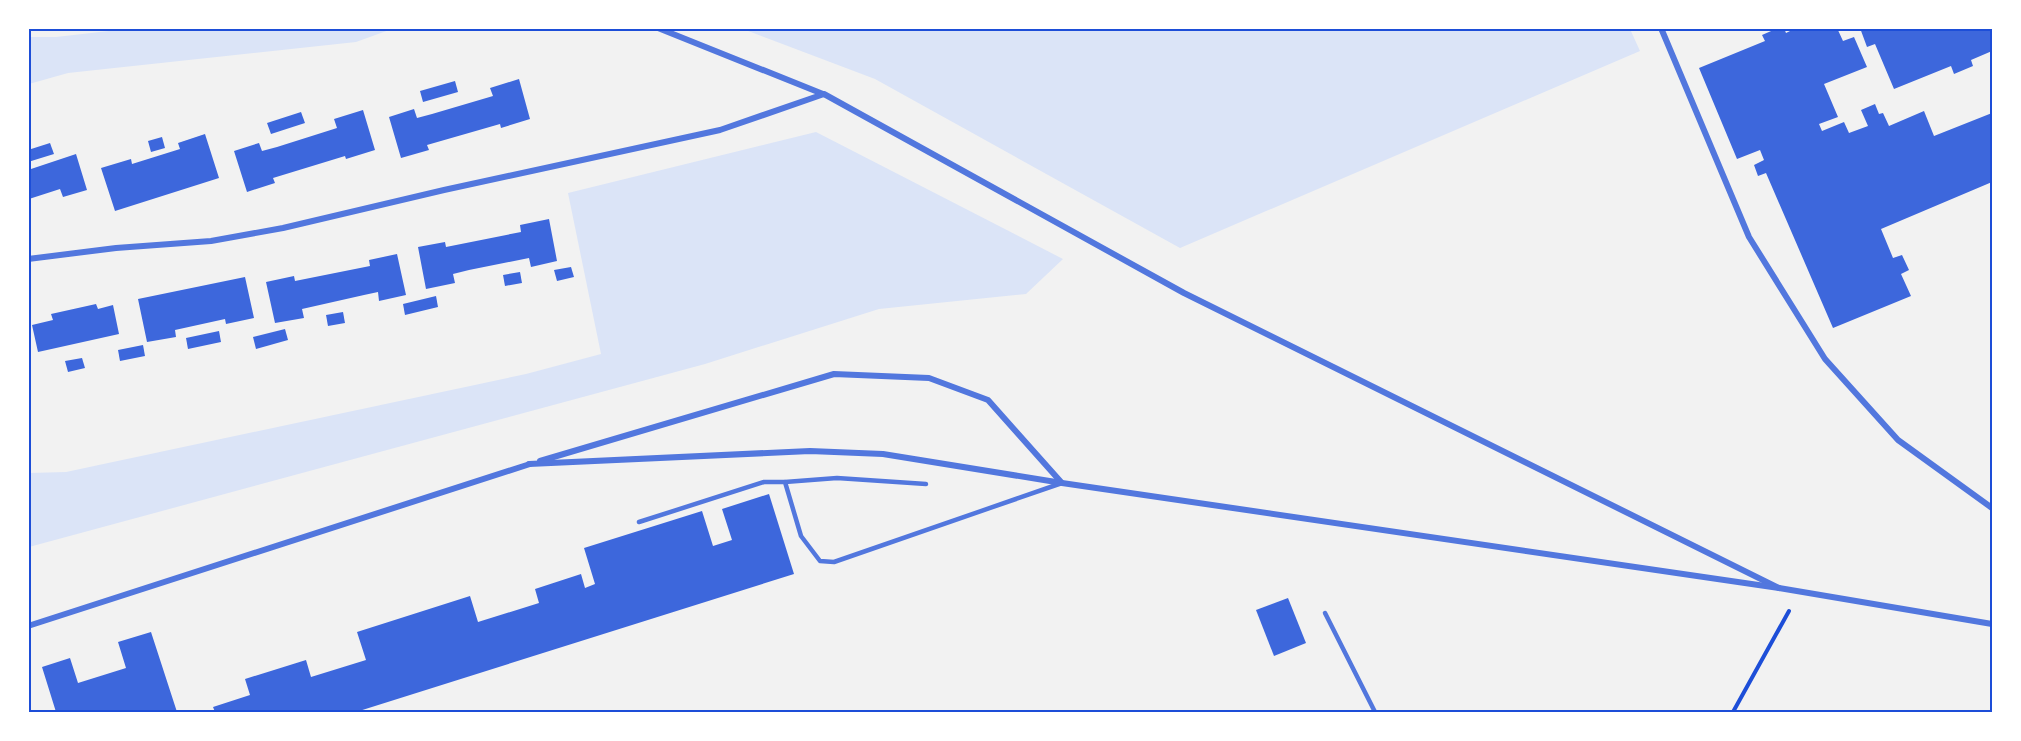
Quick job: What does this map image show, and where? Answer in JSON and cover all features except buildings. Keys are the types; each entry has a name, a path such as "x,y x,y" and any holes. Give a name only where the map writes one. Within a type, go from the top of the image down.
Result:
{"street":[{"path":"657,28 824,94 1184,293 1779,588"},
{"path":"1660,28 1749,237 1825,359 1898,440 1992,508"},
{"path":"28,259 116,248 211,241 283,228 444,190 720,130 824,94"},
{"path":"28,626 529,464 834,374 929,378 988,400 1062,483"},
{"path":"529,464 810,451 883,454 1062,483 1779,588 1992,624"}],"lane":[{"path":"639,522 764,482 837,478 926,484"},
{"path":"785,482 801,536 820,561 834,562 1062,483"},
{"path":"1325,613 1375,712"}],"path":[{"path":"1733,712 1800,592"}],"shaded area":[{"path":"135,28 392,29 356,42 68,73 29,84 29,37 56,37"},
{"path":"743,29 1630,29 1640,51 1180,248 875,79"},
{"path":"816,132 1063,259 1026,294 879,309 705,364 29,547 29,473 66,472 526,374 601,354 568,193"}]}
